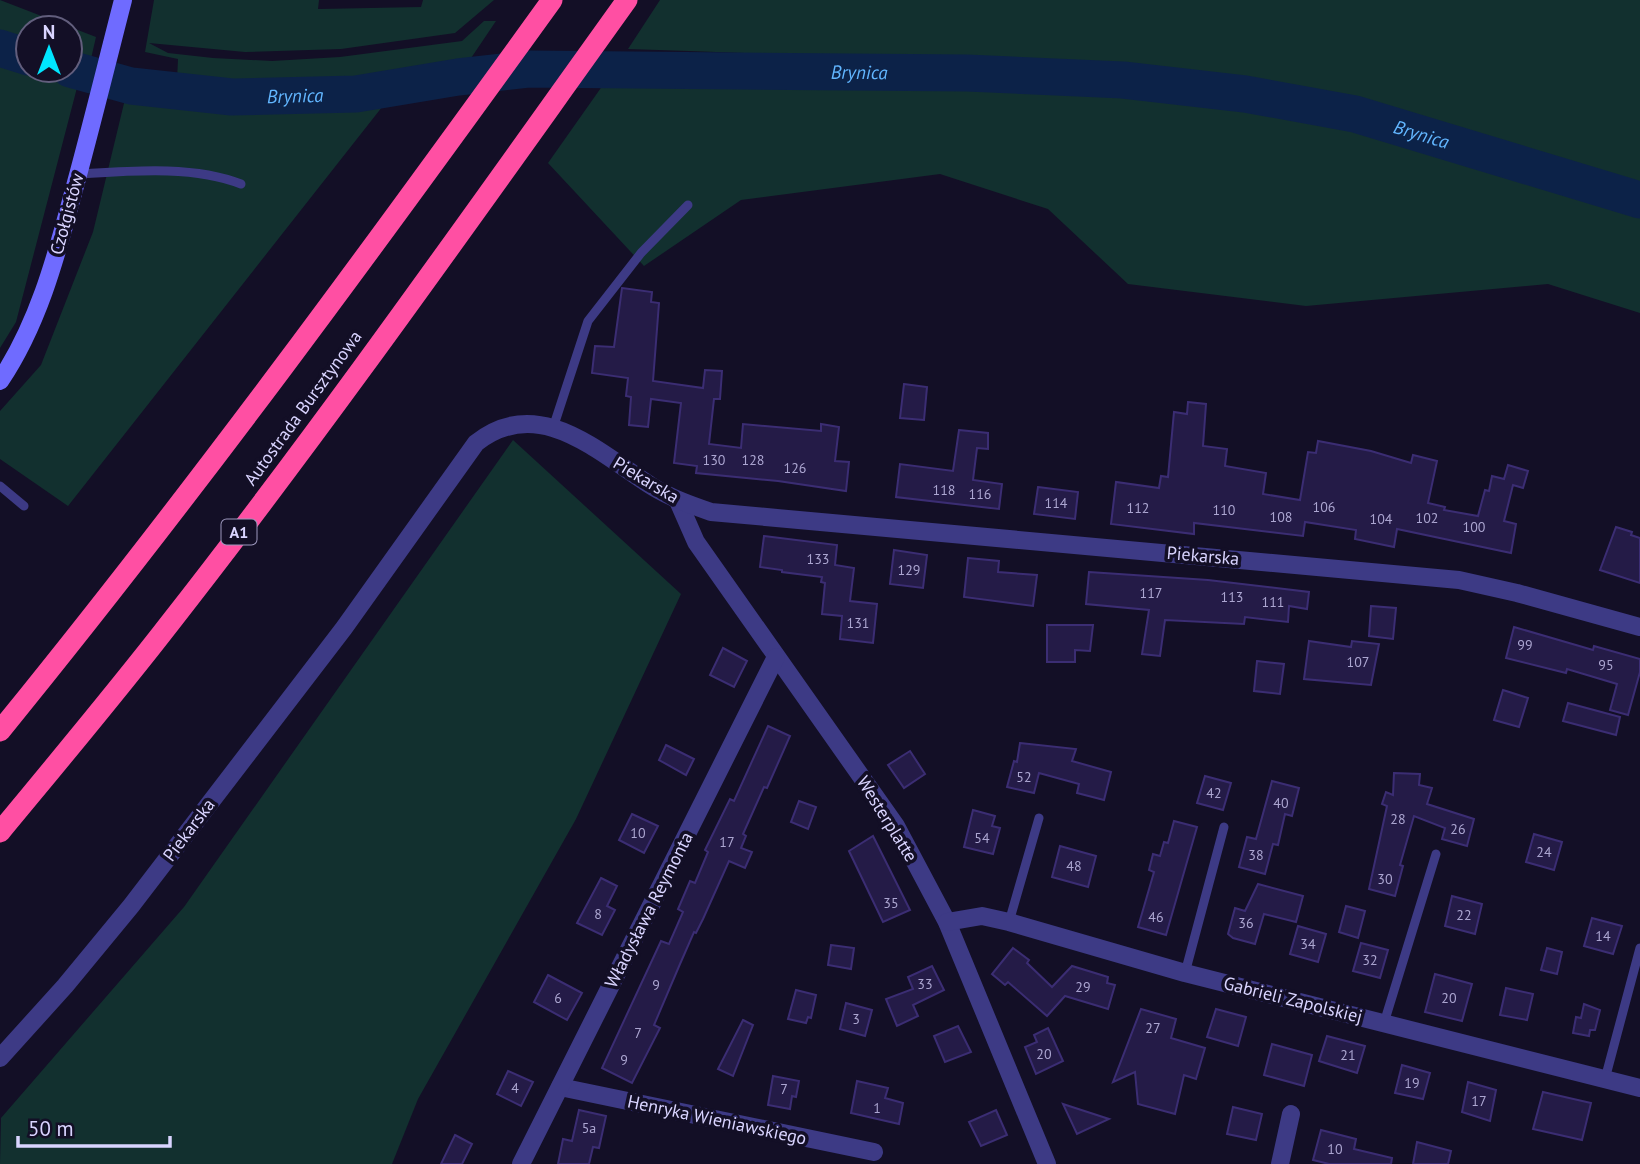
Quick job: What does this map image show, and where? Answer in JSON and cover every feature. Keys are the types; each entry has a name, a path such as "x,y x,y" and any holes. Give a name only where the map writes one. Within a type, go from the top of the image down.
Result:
{"highway":[{"path":"0,731 136,562 388,226 552,0"},
{"name":"Autostrada Bursztynowa","path":"0,832 180,611 627,0"}],"street":[{"name":"Czołgistów","path":"0,381 13,363 33,320 54,263 89,138 123,0"},
{"name":"Piekarska","path":"0,1058 65,986 131,906 344,628 476,443 491,431 511,424 553,428 592,446 678,501 712,512 1458,580 1640,626"},
{"name":"Westerplatte","path":"678,501 696,542 896,827 947,922 1047,1164"},
{"name":"Władysława Reymonta","path":"521,1164 776,657"},
{"name":"Gabrieli Zapolskiej","path":"947,922 982,916 1009,922 1185,973 1640,1088"},
{"name":"Henryka Wieniawskiego","path":"560,1087 874,1152"},
{"path":"1280,1164 1291,1114"}],"lane":[{"path":"79,174 136,171 203,175 222,177 241,184"},
{"path":"553,428 589,321 641,253 688,205"},
{"path":"0,486 24,506"},
{"path":"1009,922 1039,818"},
{"path":"1185,973 1224,827"},
{"path":"1384,1023 1436,854"},
{"path":"1605,1079 1640,948"}],"green space":[{"path":"0,0 36,14 14,14 14,36 0,31"},
{"path":"154,0 319,0 320,9 421,7 423,0 494,0 455,33 341,49 245,52 149,43 168,53 213,58 272,61 340,57 462,41 484,21 496,21 463,70 356,83 259,86 177,81 178,59 145,52"},
{"path":"660,0 1640,0 1640,191 1386,116 1231,83 1140,72 1049,66 628,49"},
{"path":"84,32 96,37 90,63 84,61"},
{"path":"0,56 14,60 14,84 78,84 16,322 0,348"},
{"path":"610,75 1136,90 1299,113 1577,187 1640,207 1640,313 1548,284 1306,306 1128,284 1048,209 940,174 741,200 644,266 548,163"},
{"path":"126,95 194,107 290,109 386,102 68,506 0,459 0,411 41,365 93,232"},
{"path":"513,440 681,594 576,819 418,1099 392,1164 0,1164 1,1118 184,907"}],"building":[{"path":"622,288 652,292 651,302 659,303 653,381 703,388 705,370 722,371 720,399 714,399 709,444 741,448 743,424 821,431 821,424 839,427 835,461 849,462 846,491 696,473 697,466 674,463 681,403 651,399 648,427 629,425 631,397 626,396 628,378 592,373 595,346 614,347"},
{"path":"904,384 927,387 924,420 900,418"},
{"path":"1188,402 1206,404 1203,446 1227,449 1225,466 1266,473 1263,494 1300,500 1308,452 1316,453 1318,441 1371,451 1411,463 1413,455 1437,461 1428,503 1445,507 1444,510 1478,516 1485,490 1489,491 1492,476 1504,479 1508,465 1528,471 1523,488 1513,485 1504,521 1516,524 1511,553 1397,529 1394,547 1355,539 1356,530 1305,522 1303,536 1194,523 1194,534 1111,524 1116,482 1159,488 1161,476 1168,477 1174,412 1187,414"},
{"path":"959,430 988,433 988,449 977,448 973,480 1002,484 999,509 896,497 900,464 953,471"},
{"path":"1038,487 1078,492 1075,519 1034,514"},
{"path":"1616,527 1632,532 1631,535 1640,538 1640,583 1600,570"},
{"path":"764,536 837,545 835,565 854,568 850,601 877,604 873,643 840,639 842,616 822,614 825,583 821,582 822,577 760,567"},
{"path":"894,550 927,555 923,588 890,584"},
{"path":"968,558 999,561 998,572 1037,575 1033,606 964,597"},
{"path":"1089,572 1208,580 1309,592 1307,609 1289,606 1288,622 1245,617 1244,624 1165,620 1160,656 1142,654 1149,610 1086,604"},
{"path":"1371,606 1396,608 1393,639 1369,636"},
{"path":"1047,625 1093,625 1090,651 1075,650 1075,662 1047,662"},
{"path":"1514,627 1593,650 1594,646 1640,659 1640,672 1628,715 1610,710 1617,684 1567,669 1566,673 1506,658"},
{"path":"1309,641 1351,647 1352,641 1379,644 1371,685 1304,679"},
{"path":"723,648 747,661 734,687 710,675"},
{"path":"1257,661 1284,664 1280,694 1254,691"},
{"path":"1503,690 1528,698 1519,727 1494,720"},
{"path":"1568,703 1620,717 1616,735 1563,721"},
{"path":"768,726 790,736 743,834 746,836 741,848 752,852 745,868 729,861 680,964 654,1025 660,1028 632,1083 602,1068 661,941 669,944 683,912 678,909 690,881 695,883 708,852 705,850 730,799 734,801"},
{"path":"1020,743 1076,749 1072,761 1111,772 1104,800 1077,793 1079,784 1039,773 1034,793 1007,787 1014,761 1017,762"},
{"path":"666,745 694,759 686,775 659,760"},
{"path":"910,751 925,774 904,788 888,765"},
{"path":"1394,773 1420,774 1419,785 1432,788 1427,804 1474,819 1467,846 1442,839 1445,828 1414,816 1400,865 1403,866 1395,896 1369,889 1387,806 1382,804 1386,792 1393,795"},
{"path":"1205,776 1231,783 1223,810 1197,803"},
{"path":"1272,781 1299,788 1292,816 1285,814 1278,845 1273,844 1265,874 1239,867 1247,837 1256,839"},
{"path":"799,801 816,807 808,829 791,822"},
{"path":"973,810 995,816 992,826 1000,828 993,854 964,847"},
{"path":"632,814 658,826 644,853 619,840"},
{"path":"1174,821 1197,827 1166,935 1138,927 1154,872 1149,870 1153,854 1160,856 1164,842 1168,843"},
{"path":"1534,834 1562,842 1554,870 1526,862"},
{"path":"873,836 910,910 883,922 849,851"},
{"path":"1060,846 1096,856 1088,887 1052,877"},
{"path":"601,878 617,886 607,906 615,910 602,935 577,923"},
{"path":"1258,884 1303,896 1296,922 1264,914 1255,944 1228,934 1235,908 1245,911"},
{"path":"1452,896 1482,904 1475,934 1445,926"},
{"path":"1346,906 1365,911 1358,938 1339,932"},
{"path":"1592,918 1622,926 1613,954 1584,946"},
{"path":"1298,926 1326,934 1318,962 1290,954"},
{"path":"1361,943 1388,950 1380,978 1353,971"},
{"path":"831,945 854,948 851,969 828,965"},
{"path":"1013,948 1029,960 1027,963 1052,987 1072,966 1108,977 1107,983 1115,985 1108,1009 1065,996 1047,1016 1008,982 1005,985 992,974"},
{"path":"1547,948 1562,952 1557,974 1541,970"},
{"path":"932,966 944,990 913,1005 918,1016 897,1026 886,999 913,989 908,977"},
{"path":"1435,974 1472,984 1462,1021 1425,1012"},
{"path":"548,975 582,993 567,1020 534,1002"},
{"path":"1506,988 1533,994 1527,1020 1500,1015"},
{"path":"796,990 816,995 811,1018 808,1017 806,1023 788,1019"},
{"path":"846,1003 872,1010 865,1036 840,1029"},
{"path":"1584,1004 1600,1010 1595,1030 1590,1030 1589,1036 1573,1033 1576,1017 1581,1018"},
{"path":"1141,1009 1176,1019 1171,1038 1205,1048 1196,1079 1184,1075 1175,1114 1138,1104 1135,1072 1113,1082"},
{"path":"1216,1009 1246,1017 1238,1046 1207,1037"},
{"path":"743,1020 753,1025 733,1076 718,1069"},
{"path":"958,1026 971,1052 945,1062 934,1036"},
{"path":"1048,1028 1063,1061 1036,1074 1025,1047 1037,1042 1034,1035"},
{"path":"1327,1036 1365,1046 1357,1073 1319,1061"},
{"path":"1272,1044 1312,1055 1304,1086 1264,1075"},
{"path":"1402,1065 1430,1073 1423,1099 1395,1093"},
{"path":"508,1071 533,1082 521,1106 497,1094"},
{"path":"773,1076 799,1081 790,1109 768,1105"},
{"path":"857,1081 888,1088 885,1098 903,1103 899,1124 851,1113"},
{"path":"1468,1082 1496,1090 1490,1121 1462,1112"},
{"path":"1543,1092 1591,1103 1582,1140 1533,1129"},
{"path":"1063,1104 1109,1119 1077,1134"},
{"path":"1233,1107 1262,1114 1256,1140 1227,1134"},
{"path":"579,1110 606,1116 599,1148 593,1147 589,1164 558,1164 563,1139 572,1141"},
{"path":"996,1110 1007,1135 981,1146 969,1122"},
{"path":"1321,1130 1356,1139 1354,1149 1392,1158 1391,1164 1329,1164 1313,1160"},
{"path":"455,1135 472,1144 462,1164 441,1164"},
{"path":"1417,1142 1451,1151 1448,1164 1413,1164"}],"waterway":[{"name":"Brynica","path":"0,48 14,52"},
{"name":"Brynica","path":"84,73 131,86 232,97 356,94 458,77 528,69 967,73 1123,80 1245,94 1355,114 1640,200"}]}
